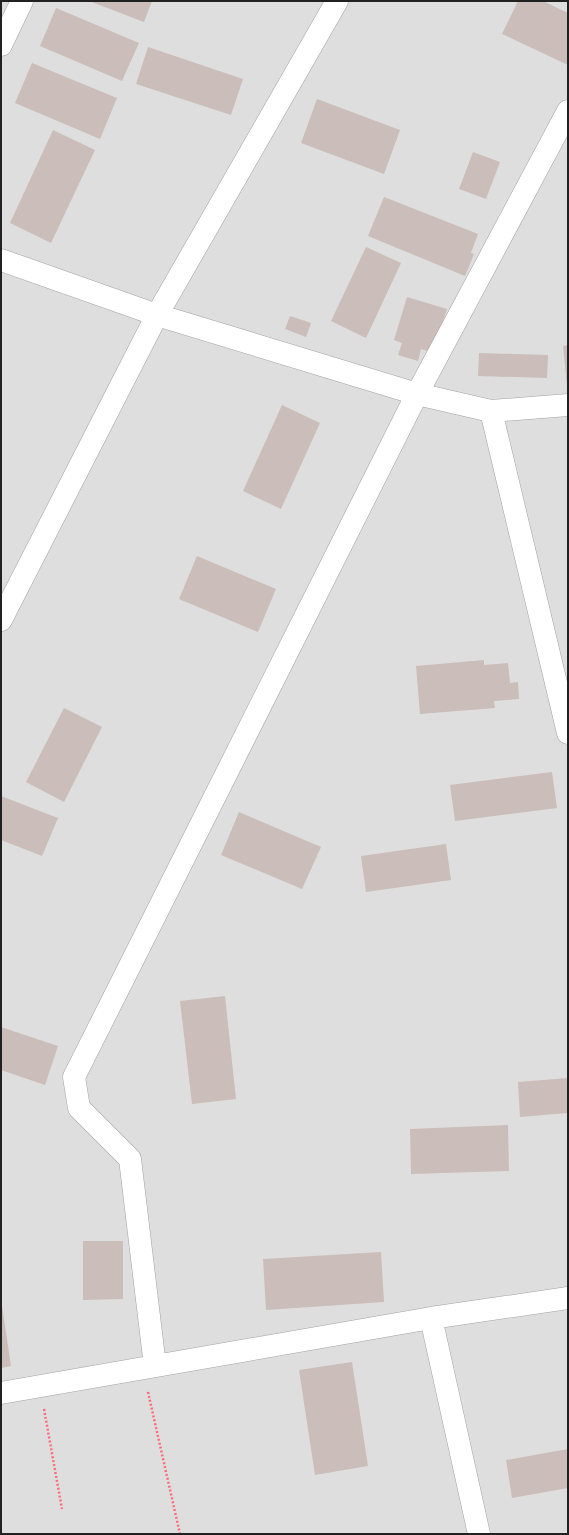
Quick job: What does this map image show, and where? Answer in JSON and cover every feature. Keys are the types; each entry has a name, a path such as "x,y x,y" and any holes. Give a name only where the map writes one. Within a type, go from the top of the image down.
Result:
{"street":[{"path":"1,45 22,1"},
{"path":"1,620 157,315 337,1"},
{"path":"148,1367 130,1159 79,1108 74,1077 417,394 568,111"},
{"path":"1,260 157,315 417,394 491,412 568,405"},
{"path":"491,412 568,733"},
{"path":"1,1393 431,1318 568,1298"},
{"path":"431,1318 479,1534"}],"path":[{"path":"148,1367 180,1534"},
{"path":"40,1387 62,1509"}],"shaded area":[{"path":"1,1 568,1 568,1534 1,1534"}],"building":[{"path":"89,1 152,1 144,22"},
{"path":"518,1 543,1 568,13 568,65 502,34"},
{"path":"56,8 139,43 122,81 40,46"},
{"path":"148,47 243,79 231,115 136,84"},
{"path":"32,63 117,98 100,139 15,103"},
{"path":"317,99 400,130 384,174 301,143"},
{"path":"53,130 95,150 51,243 10,223"},
{"path":"473,152 500,162 486,199 459,189"},
{"path":"384,197 478,234 471,253 474,254 465,276 368,236"},
{"path":"366,247 401,263 366,338 331,321"},
{"path":"407,297 447,309 433,353 421,349 418,361 398,355 402,343 394,340"},
{"path":"290,316 311,323 306,337 285,329"},
{"path":"568,345 568,386 567,386 563,346"},
{"path":"479,353 548,355 547,378 478,376"},
{"path":"282,405 320,423 281,509 243,491"},
{"path":"197,556 276,589 258,632 179,599"},
{"path":"484,660 484,665 508,663 510,683 518,682 519,699 494,701 495,708 420,714 416,666"},
{"path":"64,708 102,727 64,802 26,782"},
{"path":"552,772 557,808 455,821 450,785"},
{"path":"1,796 58,818 42,856 1,840"},
{"path":"239,812 321,847 302,889 221,855"},
{"path":"446,844 451,880 366,892 361,856"},
{"path":"225,996 236,1099 192,1104 180,1001"},
{"path":"1,1027 58,1046 45,1085 1,1070"},
{"path":"568,1078 568,1113 520,1117 518,1082"},
{"path":"508,1125 509,1171 411,1174 410,1129"},
{"path":"83,1241 123,1241 123,1299 83,1300"},
{"path":"381,1252 384,1302 266,1310 263,1259"},
{"path":"1,1299 11,1366 1,1368"},
{"path":"352,1362 368,1466 315,1475 299,1370"},
{"path":"568,1449 568,1488 512,1498 506,1460"}]}
